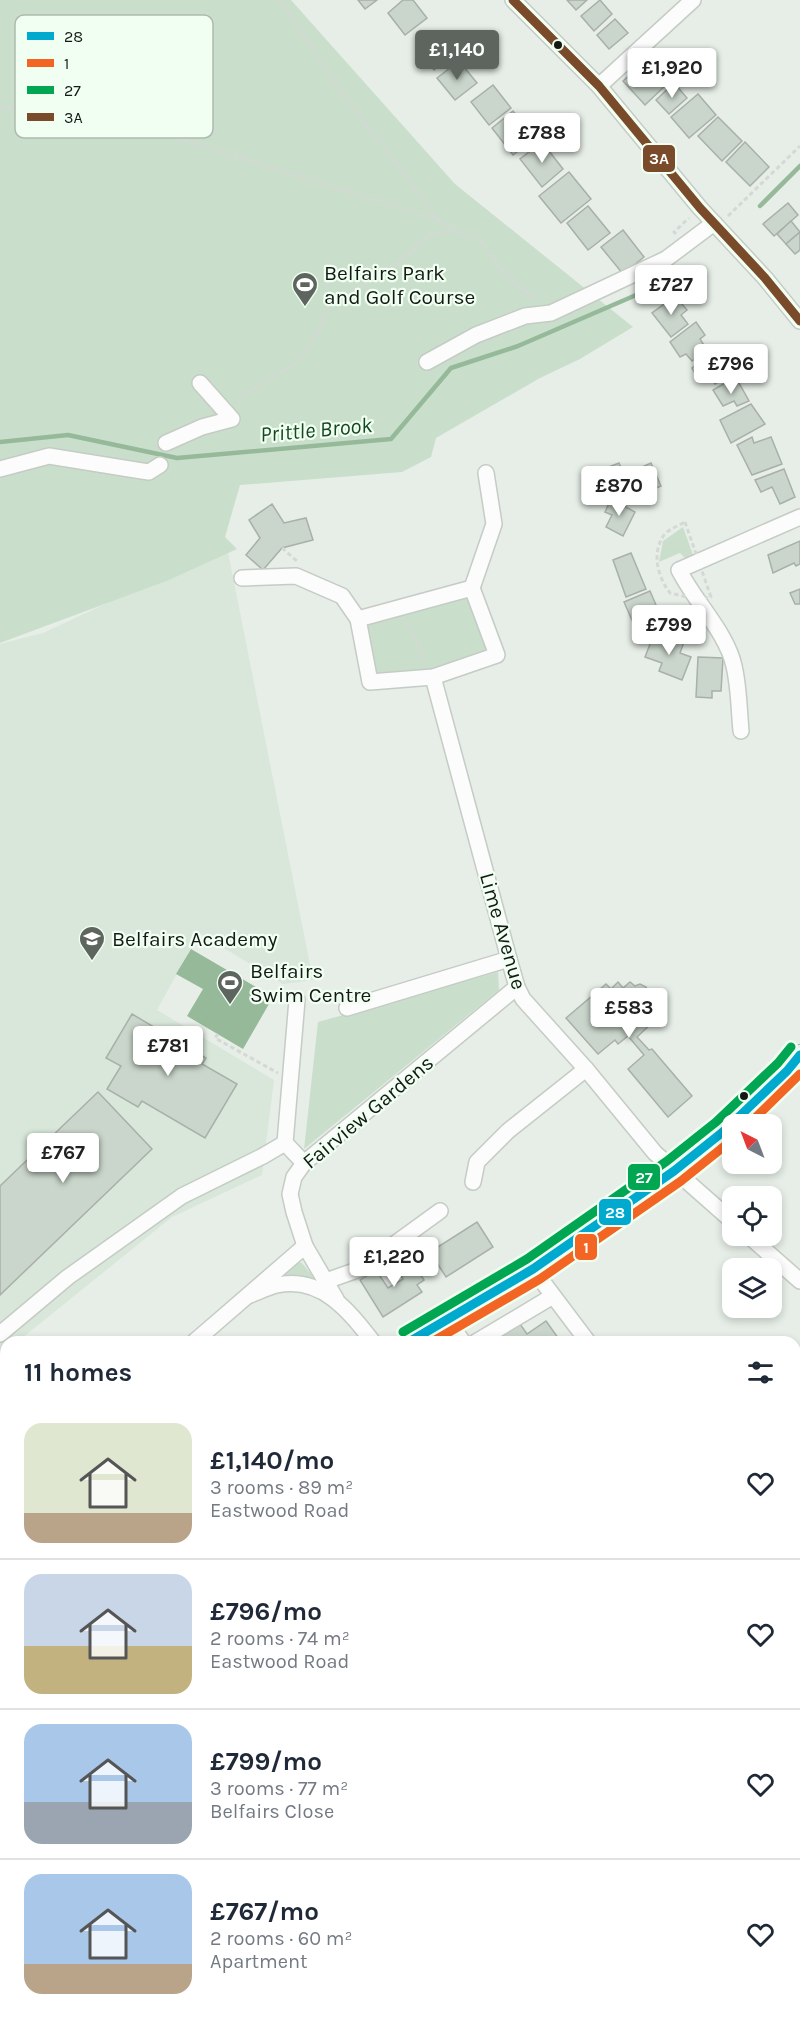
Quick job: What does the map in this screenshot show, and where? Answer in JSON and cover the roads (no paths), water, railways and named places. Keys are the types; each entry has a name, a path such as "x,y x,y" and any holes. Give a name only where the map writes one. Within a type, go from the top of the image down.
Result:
{"main road":[{"path":"420,1336 533,1269 674,1170 724,1131 787,1071 800,1055"}],"street":[{"path":"513,0 599,86 720,220 800,321"},
{"path":"599,86 693,0"},
{"path":"427,362 476,335 525,316 551,313 666,259 720,220"},
{"path":"166,443 202,427 231,419 200,383"},
{"path":"0,469 49,456 149,472 160,465"},
{"path":"242,578 296,576 342,596 358,619 370,682 429,677 497,654 472,588 494,524 486,474"},
{"path":"741,731 734,665 717,628 688,589 679,570 800,517"},
{"path":"358,619 472,588"},
{"name":"Lime Avenue","path":"429,677 517,987 524,999 586,1069 655,1153 722,1212"},
{"path":"347,1008 509,959"},
{"name":"Fairview Gardens","path":"336,1299 305,1246 298,1228 290,1194 294,1177 304,1163 517,987"},
{"path":"297,1000 285,1143 304,1163"},
{"path":"473,1182 477,1162 508,1131 586,1069"},
{"path":"0,1335 68,1277 183,1196 285,1143"},
{"path":"326,1281 360,1269 440,1211"},
{"path":"201,1336 305,1246"},
{"path":"760,1246 800,1281"},
{"path":"533,1269 583,1336"},
{"path":"250,1295 277,1285 313,1288 336,1299 368,1336"},
{"path":"486,1336 553,1296"},
{"path":"447,1320 459,1336"}],"waterway":[{"name":"Prittle Brook","path":"760,206 800,166"},
{"name":"Prittle Brook","path":"0,442 68,435 177,458 391,439 451,368 518,346 694,270"}],"place":[{"name":"Belfairs Park and Golf Course","path":"305,308"},
{"name":"Belfairs Academy","path":"92,962"},
{"name":"Belfairs Swim Centre","path":"230,1006"}]}
